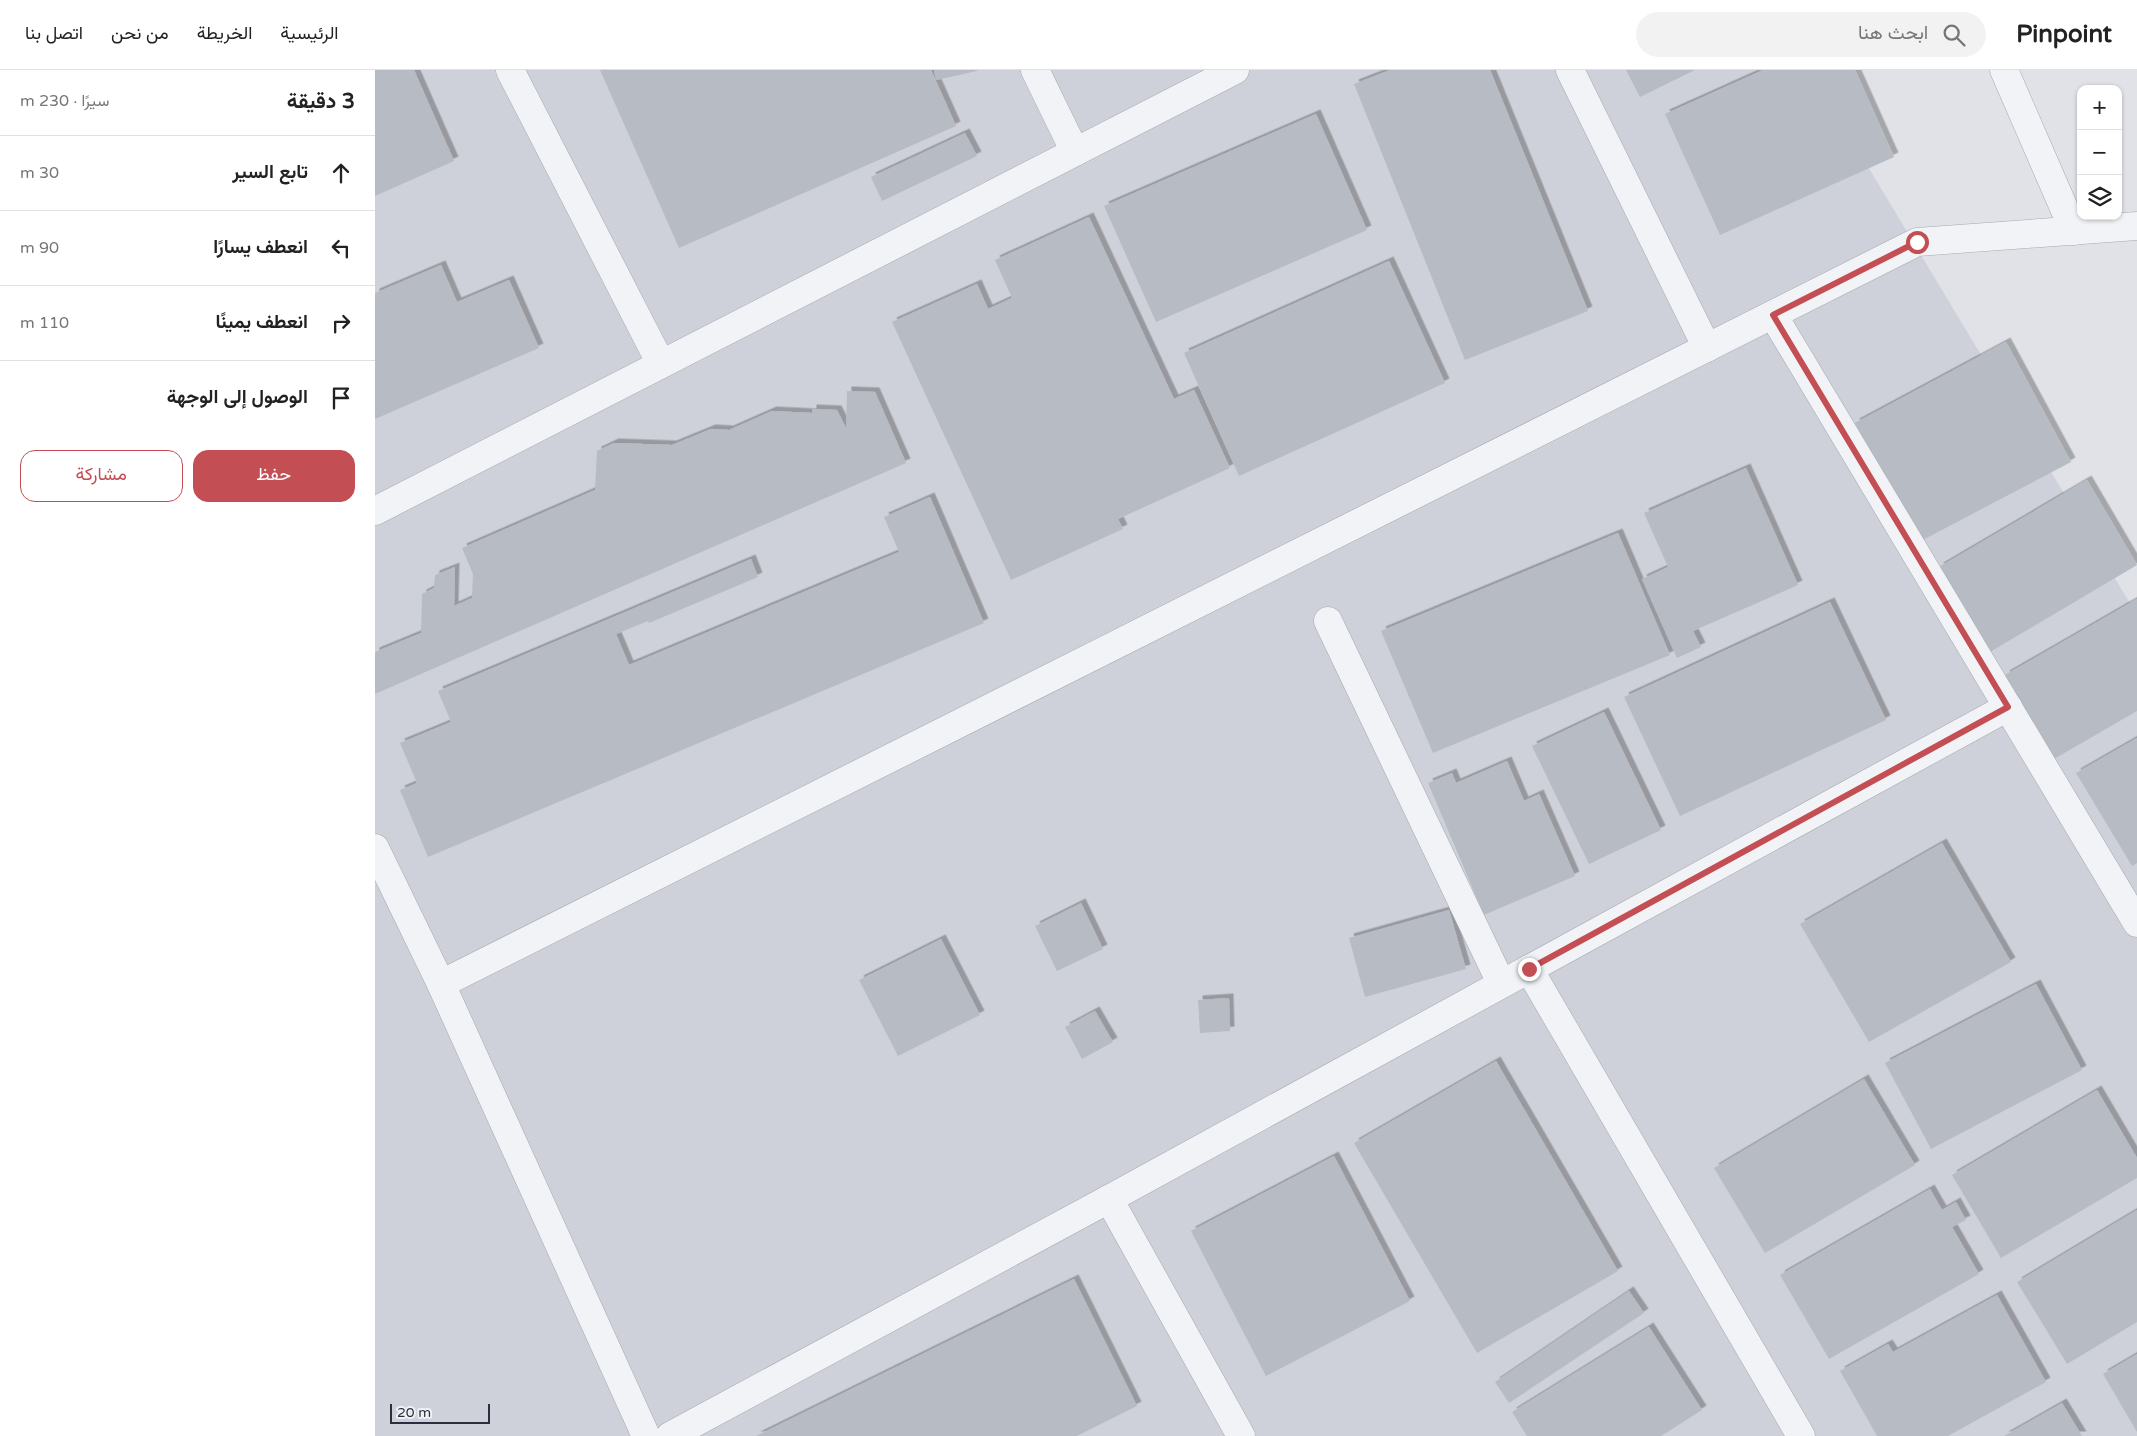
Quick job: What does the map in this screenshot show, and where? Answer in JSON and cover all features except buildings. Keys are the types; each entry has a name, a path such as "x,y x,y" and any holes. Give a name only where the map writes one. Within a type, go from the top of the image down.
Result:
{"street":[{"path":"510,70 661,364"},
{"path":"1035,70 1075,152"},
{"path":"375,511 1235,70"},
{"path":"1570,70 1707,348"},
{"path":"2004,70 2074,231"},
{"path":"441,984 1917,242 2137,226"},
{"path":"1773,315 2137,923"},
{"path":"1328,621 1501,983"},
{"path":"670,1436 1109,1200 1501,983 2008,707"},
{"path":"375,848 441,984 646,1436"},
{"path":"1529,969 1801,1436"},
{"path":"1109,1200 1241,1436"}],"shaded area":[{"path":"375,70 1810,70 2137,615 2137,1436 375,1436"}],"route":[{"path":"1529,969 2008,707 1773,315 1917,242"}]}
